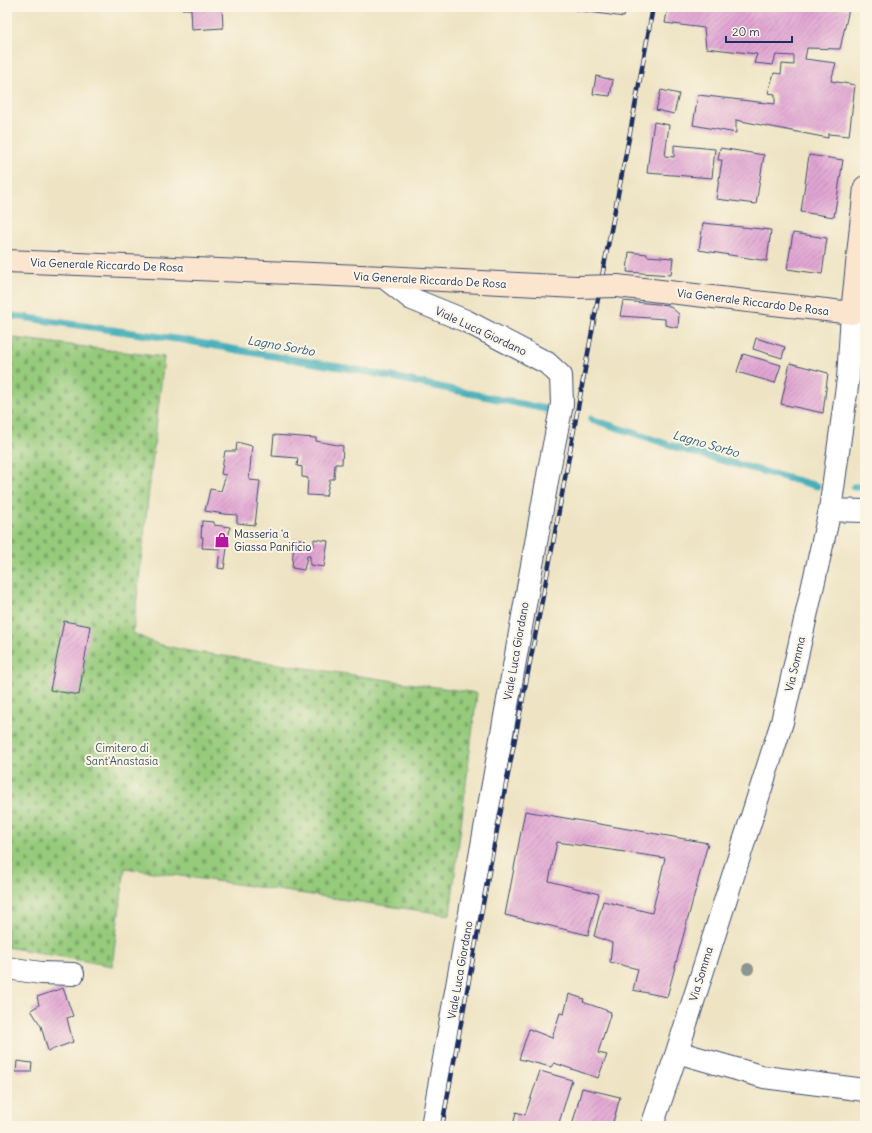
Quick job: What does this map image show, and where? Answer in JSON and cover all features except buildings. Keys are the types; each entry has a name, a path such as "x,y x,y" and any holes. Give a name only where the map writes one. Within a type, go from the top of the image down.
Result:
{"main road":[{"name":"Via Somma","path":"852,314 865,187"},
{"name":"Via Generale Riccardo De Rosa","path":"7,261 384,277 576,287 617,286 852,314"}],"street":[{"name":"Viale Luca Giordano","path":"384,277 412,299 466,321 548,363 561,376 562,404 432,1126"},
{"name":"Via Somma","path":"652,1126 782,722 830,510 848,379 852,314"},
{"path":"830,510 865,511"},
{"path":"7,968 41,973 73,974"},
{"path":"677,1052 764,1077 865,1090"}],"green space":[{"name":"Cimitero di Sant'Anastasia","path":"7,337 164,357 133,633 157,644 189,651 477,693 450,915 125,868 112,966 7,947"}],"waterway":[{"name":"Lagno Sorbo","path":"7,315 183,340 363,371 550,410"},
{"name":"Lagno Sorbo","path":"591,419 688,451 817,486"},
{"name":"Lagno Sorbo","path":"854,487 865,487"}],"railway":[{"path":"442,1126 653,7"}],"place":[{"name":"Masseria 'a Giassa Panificio","path":"222,540"}]}
